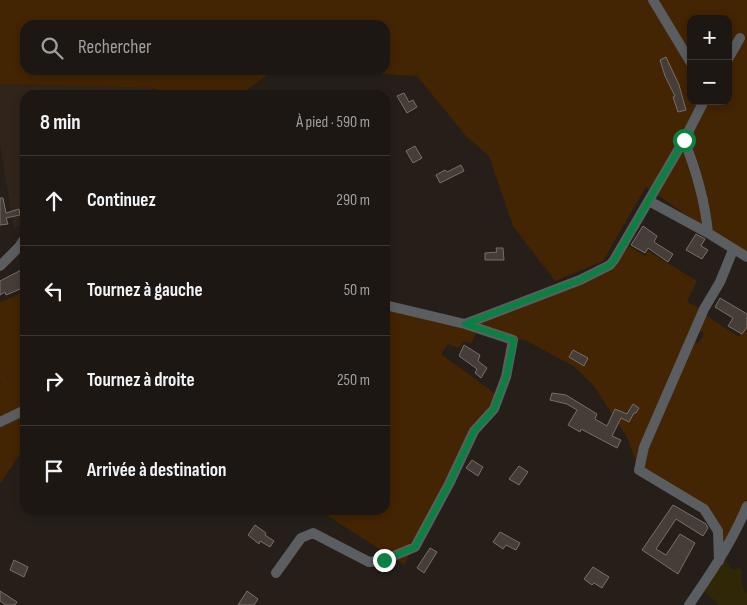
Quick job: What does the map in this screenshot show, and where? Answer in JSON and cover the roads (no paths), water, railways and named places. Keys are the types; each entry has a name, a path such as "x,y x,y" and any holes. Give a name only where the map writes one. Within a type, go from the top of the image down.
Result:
{"street":[{"path":"652,0 689,60"},
{"path":"732,52 740,38"},
{"path":"465,324 580,280 610,265 649,201 702,105"},
{"path":"684,140 706,210 708,233"},
{"path":"649,201 747,257"},
{"path":"0,266 20,246"},
{"path":"719,561 718,531 704,509 639,470 644,447 704,308 720,282 733,250"},
{"path":"276,573 301,538 313,533 369,562 384,560 415,547 449,484 474,431 494,409 506,377 514,340 465,324 390,306"},
{"path":"0,422 20,412"},
{"path":"689,605 719,561 738,528 747,506"}]}
